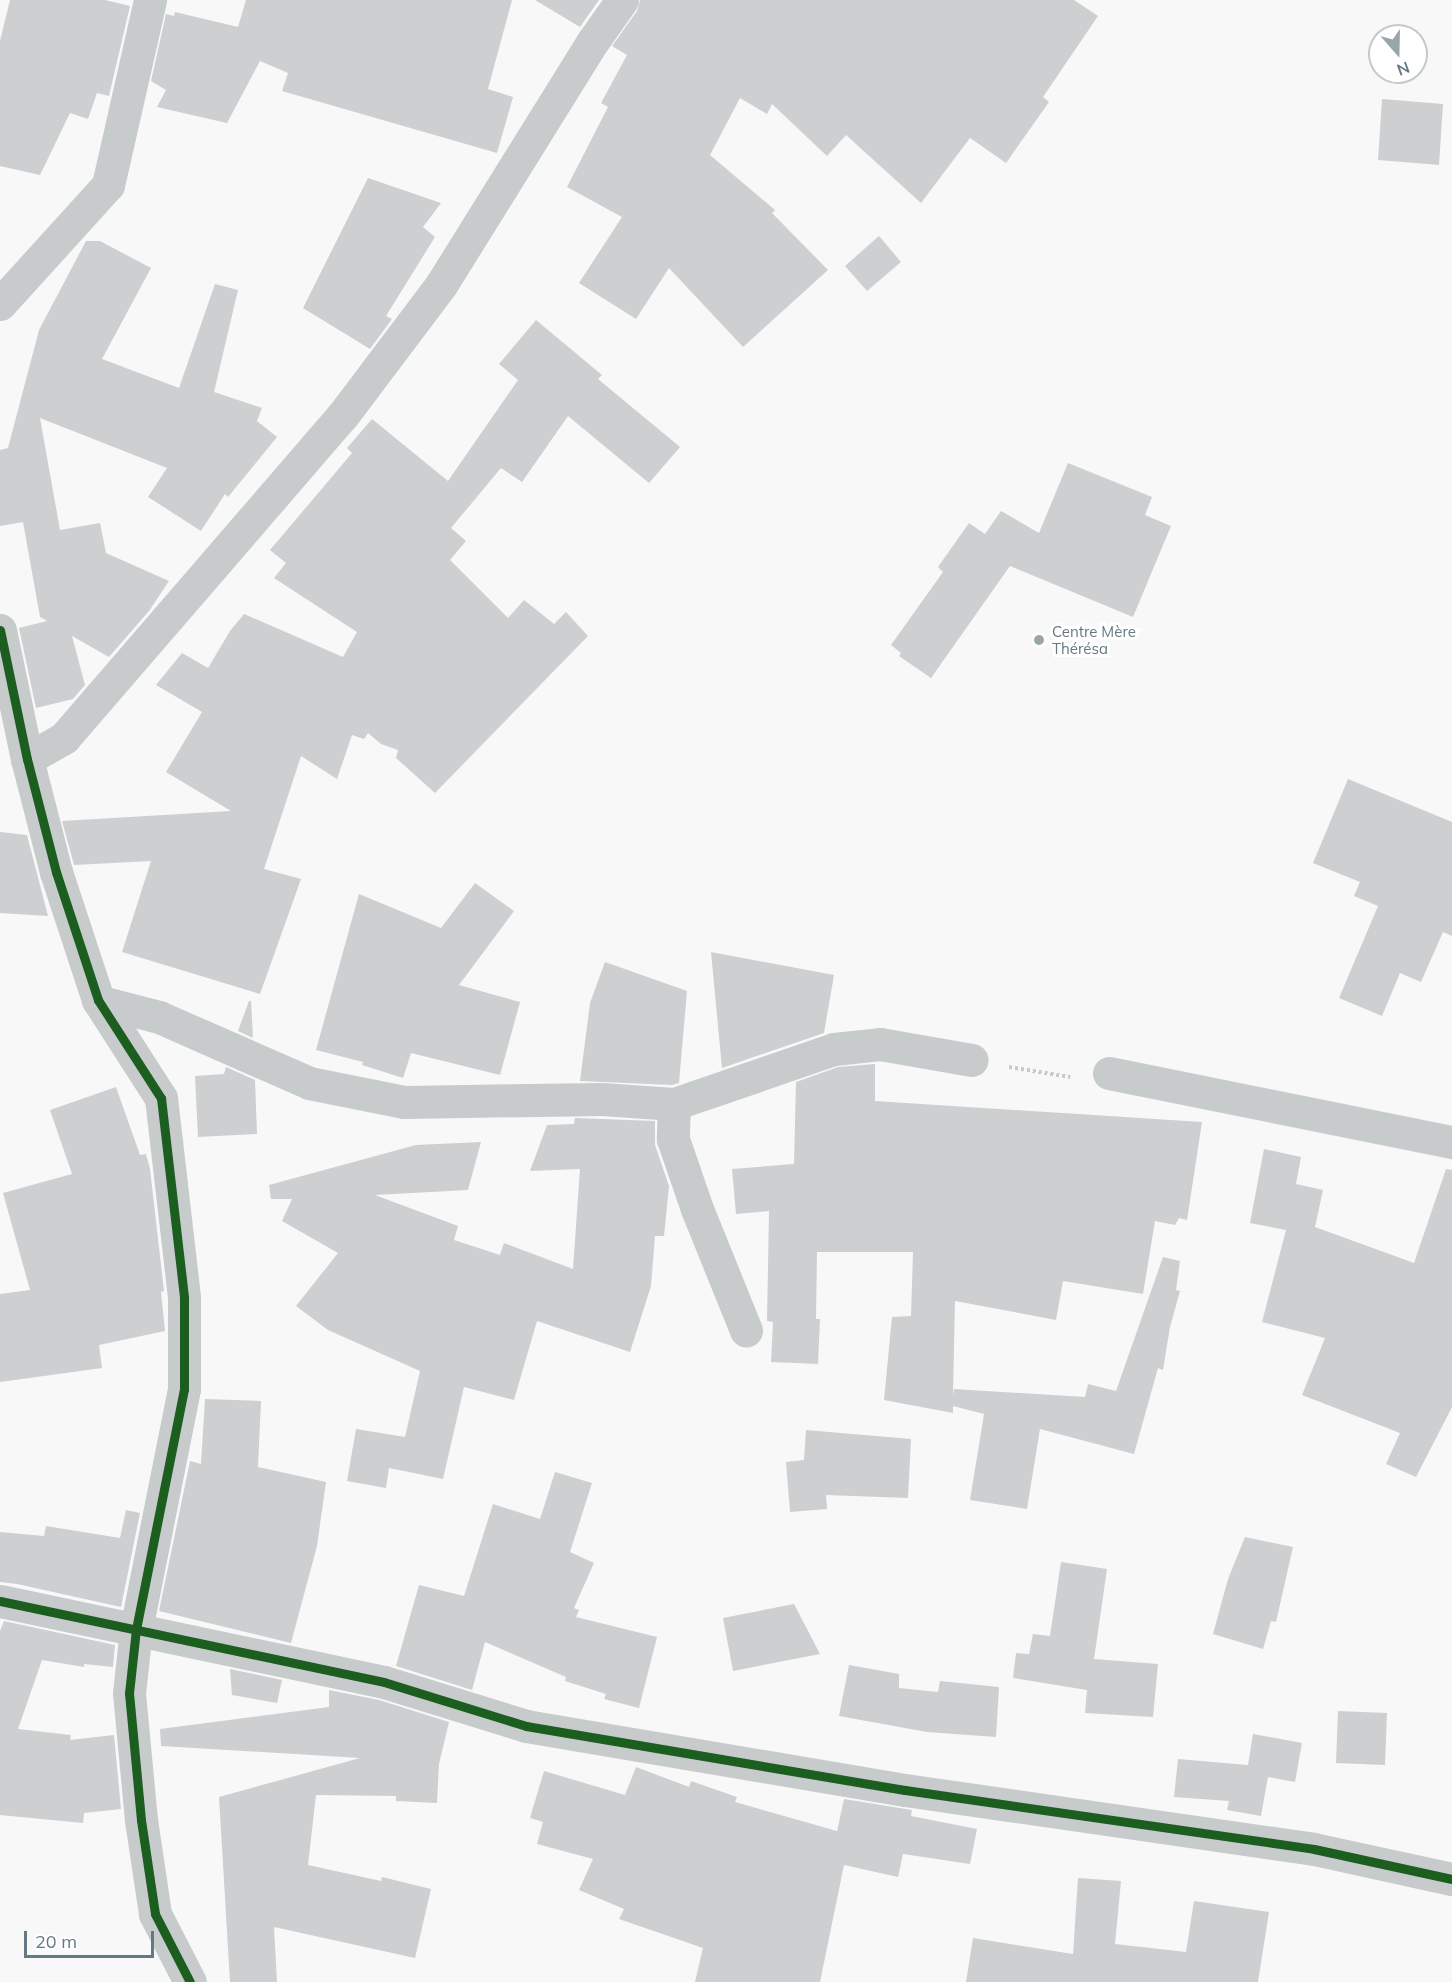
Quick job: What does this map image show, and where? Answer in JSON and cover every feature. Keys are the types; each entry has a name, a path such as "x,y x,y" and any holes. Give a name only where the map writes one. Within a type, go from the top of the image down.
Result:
{"street":[{"path":"0,304 108,185 150,0"},
{"path":"27,759 64,738 343,415 441,285 621,0"},
{"path":"0,630 27,759 56,872 98,1000 161,1098 184,1298 184,1389 136,1629 129,1693 141,1820 155,1914 190,1982"},
{"path":"101,1002 159,1017 309,1083 404,1102 602,1099 674,1104 834,1049 880,1044 972,1060"},
{"path":"1109,1073 1452,1142"},
{"path":"674,1104 673,1138 697,1209 746,1330"},
{"path":"0,1601 384,1682 526,1726 894,1788 1314,1849 1452,1879"}],"path":[{"path":"972,1060 1082,1079 1109,1073"}],"building":[{"path":"10,0 105,0 130,6 109,96 97,93 88,119 70,113 40,175 0,166 0,41"},
{"path":"246,0 512,0 488,89 513,97 497,153 282,91 288,73 260,61 227,123 157,107 166,90 151,81 166,14 174,16 175,12 238,27"},
{"path":"535,0 599,0 580,27"},
{"path":"640,0 1074,0 1098,16 1043,97 1049,102 1006,163 970,138 921,203 846,135 827,156 772,104 767,114 740,98 710,155 775,210 772,213 828,270 743,347 669,268 636,319 579,283 622,217 567,187 608,107 601,103 627,55 612,46 637,11"},
{"path":"1382,99 1443,104 1439,165 1378,160"},
{"path":"368,178 441,203 423,227 435,237 386,316 392,319 370,349 303,308"},
{"path":"879,236 901,262 867,291 845,266"},
{"path":"86,241 100,241 151,268 102,359 179,388 215,284 238,290 214,392 262,408 257,421 277,437 228,497 225,494 201,531 148,497 167,468 40,418 60,530 100,523 106,553 169,581 149,611 109,657 72,636 85,685 73,699 36,708 19,628 47,621 40,617 23,522 0,526 0,450 8,448 39,330"},
{"path":"536,320 602,375 598,379 680,447 649,483 568,416 522,482 501,468 451,528 466,541 450,560 508,618 524,600 554,624 566,612 588,636 435,793 396,758 398,750 381,744 368,733 364,739 352,735 337,779 301,756 264,869 301,879 260,994 122,952 151,861 74,865 62,821 231,811 166,772 202,712 156,685 182,653 208,668 230,631 244,614 343,657 357,632 274,578 286,563 270,550 352,453 347,448 372,419 448,481 518,380 499,364"},
{"path":"1068,463 1152,497 1145,515 1171,526 1133,617 1010,566 931,678 899,656 901,653 891,645 943,572 938,567 969,523 985,534 1001,511 1039,533"},
{"path":"1348,779 1452,822 1452,936 1443,932 1421,982 1400,973 1382,1016 1339,998 1378,906 1354,896 1360,882 1313,863"},
{"path":"0,832 27,835 48,916 0,913"},
{"path":"475,883 514,911 459,985 520,1002 500,1075 411,1053 403,1078 362,1065 363,1062 316,1050 359,894 441,928"},
{"path":"711,952 834,975 824,1033 722,1068"},
{"path":"605,962 687,991 679,1083 672,1085 580,1081 590,1003"},
{"path":"249,1001 251,1001 253,1038 238,1031"},
{"path":"875,1064 875,1101 1202,1122 1187,1220 1179,1218 1175,1225 1155,1221 1143,1294 1063,1281 1056,1320 955,1301 953,1395 954,1389 1085,1397 1088,1384 1116,1391 1163,1257 1180,1261 1176,1290 1180,1291 1170,1327 1163,1370 1158,1368 1134,1454 1040,1429 1027,1509 970,1500 984,1414 953,1406 953,1413 884,1400 892,1317 911,1316 913,1252 817,1252 816,1319 820,1319 818,1364 771,1362 773,1322 767,1321 769,1211 736,1214 732,1169 794,1164 796,1082 838,1067"},
{"path":"226,1067 255,1080 257,1134 198,1137 195,1076 224,1074"},
{"path":"116,1087 140,1155 146,1154 150,1169 164,1291 161,1292 165,1331 99,1345 102,1368 0,1382 0,1294 30,1290 3,1193 72,1174 50,1110"},
{"path":"575,1118 655,1121 655,1145 669,1186 664,1236 655,1236 651,1286 630,1352 537,1321 514,1400 464,1387 443,1479 389,1468 386,1488 347,1481 356,1429 405,1437 420,1371 328,1330 296,1306 338,1253 282,1221 292,1199 271,1199 269,1185 416,1145 481,1142 468,1190 375,1195 458,1226 454,1240 500,1255 504,1243 573,1269 580,1169 530,1171 547,1125 574,1124"},
{"path":"1264,1149 1301,1157 1296,1184 1323,1190 1315,1227 1414,1263 1446,1169 1452,1170 1452,1407 1416,1477 1386,1464 1400,1433 1302,1395 1325,1338 1262,1322 1286,1230 1250,1223"},
{"path":"205,1399 261,1401 258,1467 326,1482 317,1546 291,1643 159,1611 190,1461 201,1464"},
{"path":"806,1430 911,1439 908,1498 826,1495 827,1509 790,1512 786,1462 804,1460"},
{"path":"555,1472 592,1483 570,1552 594,1563 574,1608 579,1610 576,1617 657,1637 639,1708 604,1699 606,1694 565,1681 566,1677 485,1642 472,1690 396,1666 419,1585 464,1596 493,1504 540,1519"},
{"path":"126,1510 140,1513 121,1607 0,1582 0,1532 44,1536 46,1526 120,1538"},
{"path":"1245,1537 1293,1547 1276,1622 1271,1621 1263,1649 1213,1634 1228,1579"},
{"path":"1061,1562 1107,1569 1094,1659 1158,1664 1153,1717 1085,1713 1087,1690 1013,1678 1016,1653 1029,1654 1033,1634 1050,1636"},
{"path":"794,1604 820,1654 733,1671 723,1618"},
{"path":"4,1621 115,1645 113,1667 84,1664 84,1667 42,1660 18,1729 71,1735 70,1740 114,1735 121,1809 84,1813 83,1823 0,1815 0,1631"},
{"path":"849,1665 899,1674 899,1688 938,1692 940,1681 999,1687 996,1737 927,1732 839,1716"},
{"path":"230,1669 282,1680 277,1703 232,1695"},
{"path":"329,1690 379,1700 449,1722 439,1764 437,1803 396,1801 396,1796 316,1795 308,1865 381,1881 382,1877 431,1889 415,1958 274,1927 277,1982 230,1982 219,1797 360,1758 161,1746 160,1729 329,1707"},
{"path":"1338,1711 1387,1713 1385,1765 1336,1763"},
{"path":"1253,1734 1302,1743 1295,1782 1268,1777 1261,1816 1227,1810 1229,1801 1174,1797 1178,1759 1248,1765"},
{"path":"636,1767 689,1787 691,1781 737,1797 735,1802 837,1831 844,1799 912,1810 911,1816 977,1829 970,1864 903,1854 898,1877 844,1865 820,1982 695,1982 703,1948 619,1919 624,1909 579,1890 593,1859 537,1844 543,1822 530,1818 544,1771 625,1795"},
{"path":"1078,1878 1121,1881 1115,1944 1186,1952 1194,1901 1269,1912 1258,1982 966,1982 973,1938 1073,1954"}],"cycle path":[{"path":"0,630 27,759 56,872 98,1000 161,1098 184,1298 184,1389 136,1629 129,1693 141,1820 155,1914 190,1982"},
{"path":"0,1601 384,1682 526,1726 905,1790 1314,1849 1452,1879"}],"place":[{"name":"Centre Mère Thérésa","path":"1039,640"}]}
